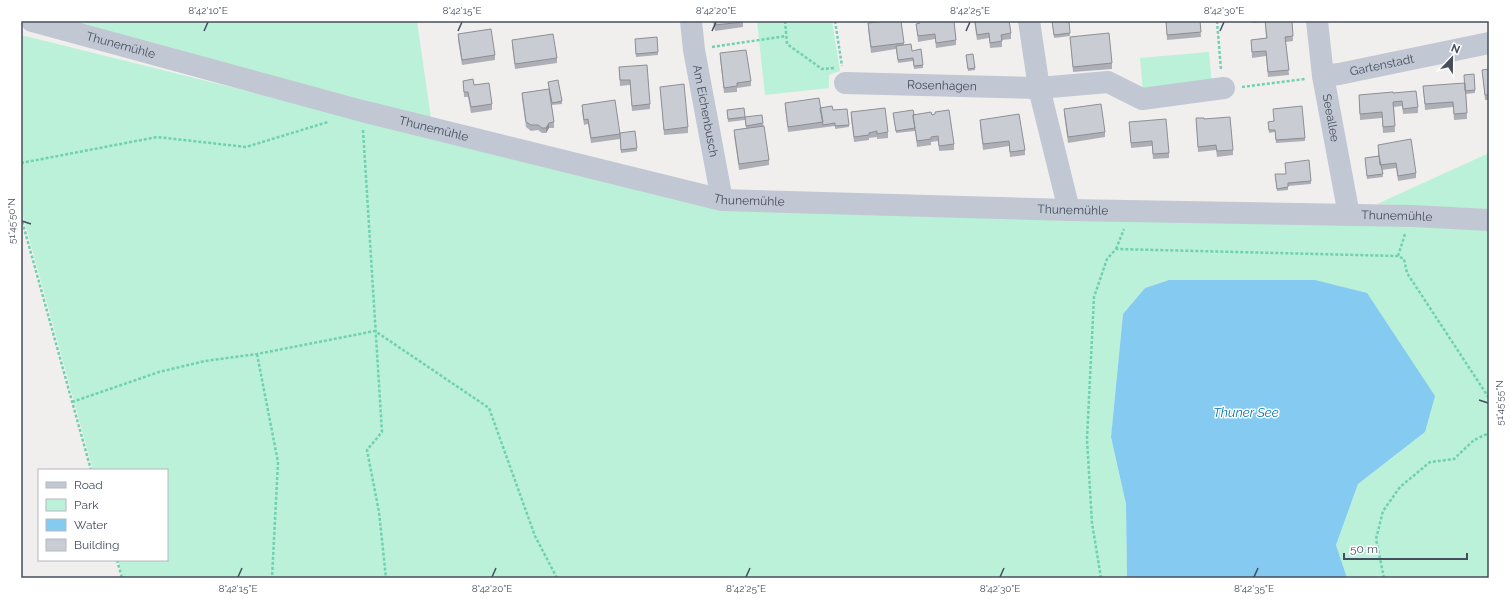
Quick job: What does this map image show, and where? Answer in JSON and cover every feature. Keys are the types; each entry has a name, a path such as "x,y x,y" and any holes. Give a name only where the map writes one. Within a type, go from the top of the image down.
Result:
{"street":[{"name":"Thunemühle","path":"32,21 362,111 722,200 1069,210 1413,216 1489,220"},
{"name":"Am Eichenbusch","path":"691,21 694,50 722,200"},
{"path":"1029,21 1039,88 1069,210"},
{"name":"Seeallee","path":"1317,21 1322,76 1349,215"},
{"name":"Gartenstadt","path":"1322,76 1339,74 1489,43"},
{"name":"Rosenhagen","path":"844,75 1039,88 1108,82 1142,99 1224,88"}],"path":[{"path":"785,21 787,44 822,68 844,75 835,21"},
{"path":"1217,21 1224,88 1322,76"},
{"path":"694,50 786,36"},
{"path":"362,111 382,432 367,450 379,512 386,578"},
{"path":"21,163 157,137 246,147 333,120"},
{"path":"21,217 91,469"},
{"path":"1101,578 1092,523 1087,439 1094,296 1107,259 1116,250 1398,256 1404,259 1407,273 1489,398"},
{"path":"72,402 159,372 205,361 257,354 375,331 489,408 535,536 557,578"},
{"path":"257,354 278,462 272,578"},
{"path":"1384,578 1376,539 1383,511 1400,487 1430,462 1454,459 1474,440 1489,433"},
{"path":"117,561 122,578"}],"green space":[{"path":"53,21 417,21 431,118"},
{"path":"757,21 832,21 840,71 829,75 829,88 765,95"},
{"path":"21,35 718,208 1489,224 1489,578 1347,578 1336,545 1358,484 1425,432 1315,280 1169,280 1145,288 1123,314 1111,437 1126,504 1127,578 123,578 118,561 168,561 168,469 93,469 21,209"},
{"path":"1209,52 1212,86 1143,92 1140,58"},
{"path":"1489,153 1489,209 1377,204"}],"water":[{"name":"Thuner See","path":"1169,280 1315,280 1367,293 1435,396 1425,432 1358,484 1336,545 1347,578 1127,578 1126,504 1111,437 1123,314 1145,288"}],"building":[{"path":"714,21 743,21 743,22 715,25"},
{"path":"901,21 904,43 871,47 868,23"},
{"path":"920,21 954,21 956,40 936,43 935,34 918,36 916,24 920,23"},
{"path":"975,21 1009,21 1011,33 1001,35 1002,41 990,43 989,33 977,35"},
{"path":"1052,21 1069,21 1070,33 1054,35"},
{"path":"1166,21 1200,21 1201,32 1167,35"},
{"path":"1265,21 1292,21 1293,36 1285,37 1289,70 1268,72 1266,51 1252,52 1251,40 1267,38"},
{"path":"491,29 495,55 462,60 458,34"},
{"path":"1109,33 1112,63 1073,67 1070,37"},
{"path":"553,34 557,58 515,64 512,40"},
{"path":"657,37 658,52 636,54 635,39"},
{"path":"911,44 912,51 921,49 923,65 914,66 913,58 898,60 896,46"},
{"path":"746,50 751,81 737,83 737,86 724,88 720,53"},
{"path":"973,54 975,68 968,69 966,55"},
{"path":"647,65 650,104 632,106 630,80 620,80 619,67"},
{"path":"1489,69 1489,95 1485,95 1482,70"},
{"path":"1474,74 1475,90 1465,91 1464,75"},
{"path":"473,79 474,85 489,83 492,104 471,107 468,92 464,92 463,81"},
{"path":"558,80 562,101 552,103 548,82"},
{"path":"1465,83 1467,113 1454,114 1453,102 1425,104 1423,86"},
{"path":"684,84 688,127 664,130 660,87"},
{"path":"549,89 554,122 549,123 546,128 542,128 538,125 531,125 526,122 522,93"},
{"path":"1416,91 1418,107 1403,109 1402,101 1393,102 1395,126 1383,127 1382,112 1360,114 1359,95"},
{"path":"819,98 823,122 788,127 785,103"},
{"path":"615,100 620,134 591,138 588,119 584,120 582,105"},
{"path":"1101,104 1105,132 1068,137 1064,109"},
{"path":"832,106 833,110 847,109 849,125 835,126 835,123 823,125 820,108"},
{"path":"1302,106 1305,138 1276,140 1275,130 1269,130 1268,122 1274,121 1273,109"},
{"path":"744,108 745,117 728,119 727,110"},
{"path":"885,108 888,132 877,134 877,131 869,133 869,135 854,137 851,112"},
{"path":"913,110 915,128 896,131 893,113"},
{"path":"949,110 954,144 939,146 938,136 931,137 931,139 917,141 913,115 931,112 932,115 935,114 935,112"},
{"path":"1019,114 1025,150 1010,152 1009,141 983,144 980,120"},
{"path":"762,115 763,123 746,126 745,117"},
{"path":"1230,117 1233,150 1217,151 1216,145 1198,147 1196,118 1204,119"},
{"path":"1166,119 1169,153 1153,154 1152,141 1131,143 1129,122"},
{"path":"764,126 769,160 739,164 734,130"},
{"path":"635,131 637,148 621,150 620,133"},
{"path":"1411,139 1416,173 1398,176 1396,163 1380,165 1378,145"},
{"path":"1379,156 1383,174 1367,176 1365,158"},
{"path":"1309,160 1311,181 1288,183 1288,187 1277,189 1275,174 1286,174 1285,163"}]}
